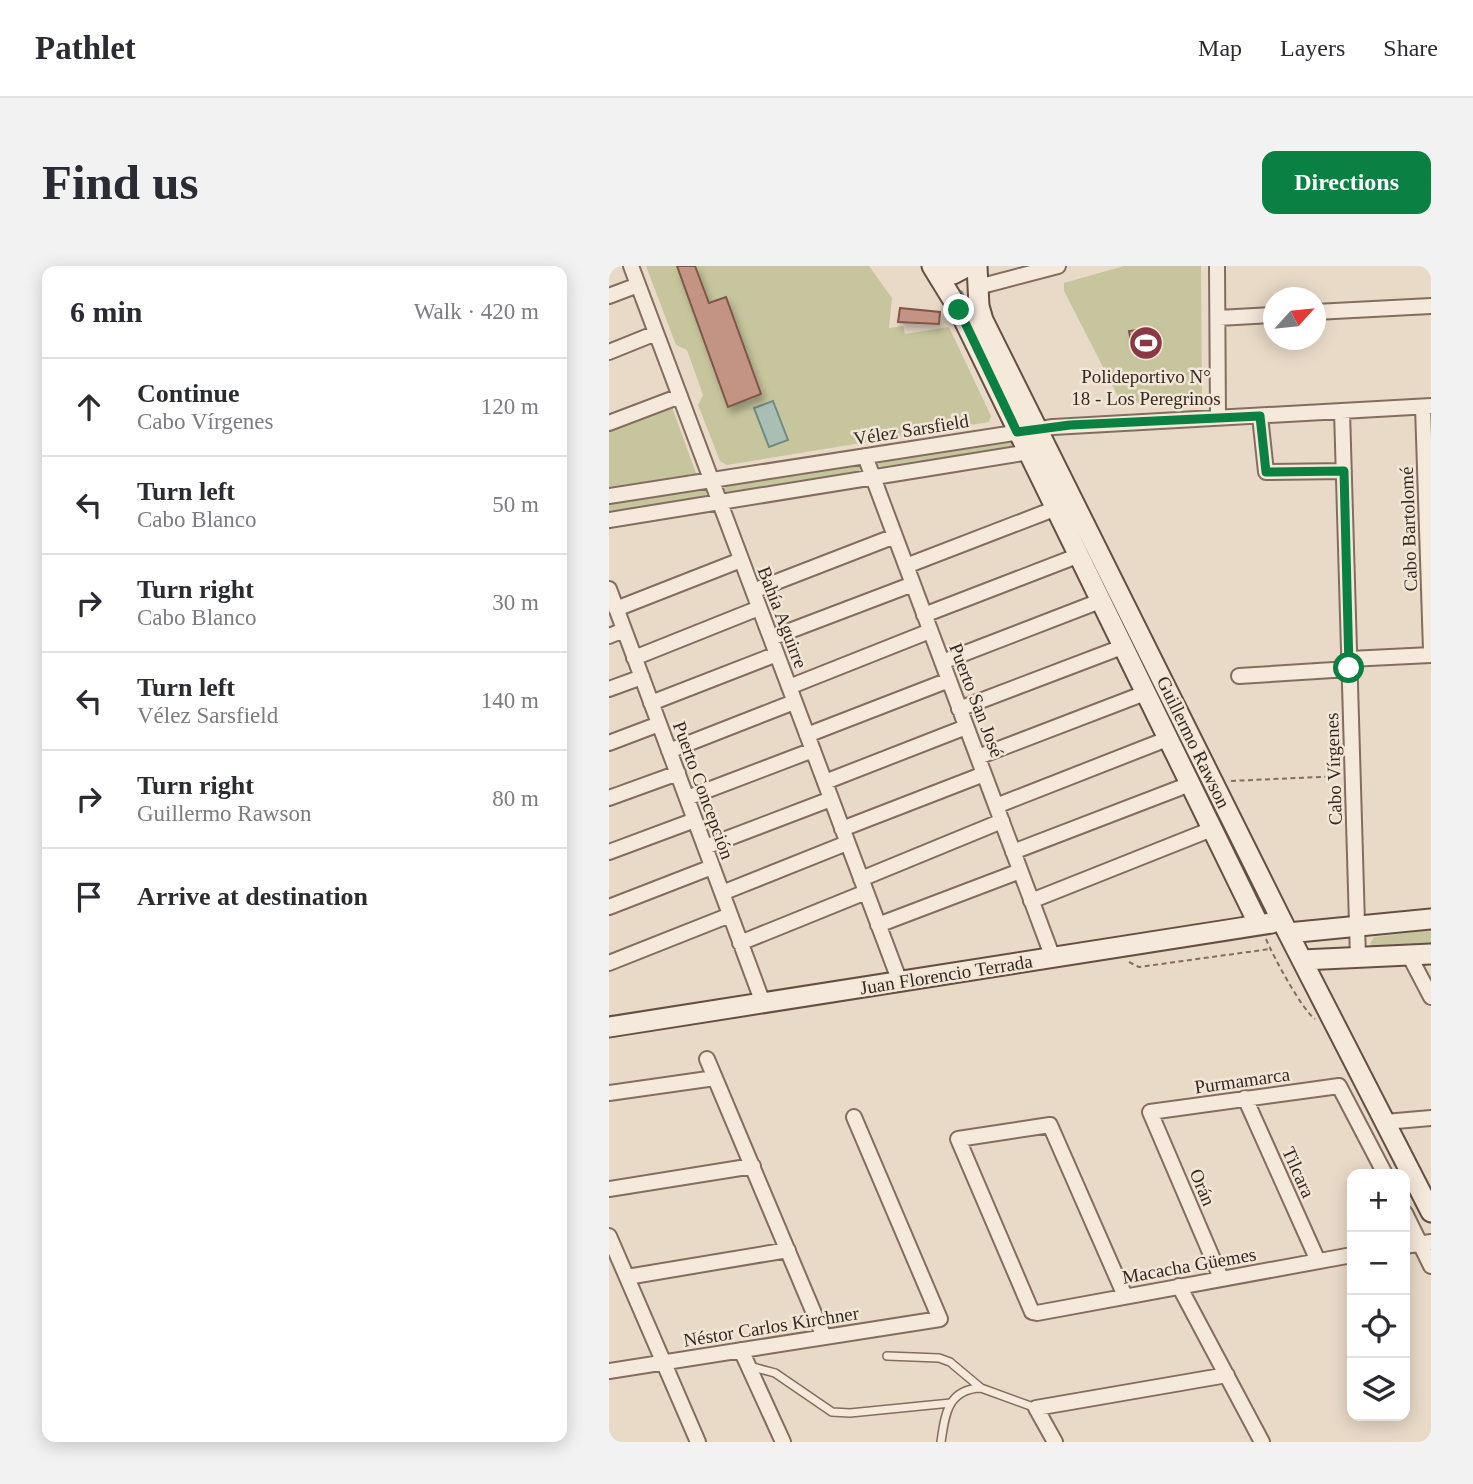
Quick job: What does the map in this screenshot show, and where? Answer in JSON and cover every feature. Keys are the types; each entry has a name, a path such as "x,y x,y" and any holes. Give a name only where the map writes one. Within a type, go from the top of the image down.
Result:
{"main road":[{"path":"933,268 953,274 968,266"},
{"name":"Guillermo Rawson","path":"977,266 983,320 1285,927 1431,1212"},
{"name":"Guillermo Rawson","path":"933,268 959,310 1259,925"},
{"name":"Juan Florencio Terrada","path":"609,1027 1259,925 1357,928 1431,919"},
{"path":"1302,960 1431,954"}],"street":[{"name":"Bahía Aguirre","path":"631,266 900,982"},
{"path":"978,287 1058,266"},
{"path":"1217,266 1218,418"},
{"path":"609,296 638,285"},
{"path":"1326,311 1431,306"},
{"path":"1218,318 1263,316"},
{"path":"609,352 656,333"},
{"path":"609,423 680,396"},
{"name":"Vélez Sarsfield","path":"609,496 1038,429 1427,406"},
{"name":"Cabo Bartolomé","path":"1427,406 1431,653"},
{"name":"Cabo Vírgenes","path":"1342,411 1358,958"},
{"path":"1260,416 1266,472 1344,471"},
{"path":"609,520 1048,450"},
{"name":"Puerto San José","path":"865,456 1053,958"},
{"path":"906,566 1054,509"},
{"path":"753,590 895,536"},
{"path":"924,615 1077,556"},
{"path":"616,609 741,560"},
{"path":"771,638 912,584"},
{"name":"Puerto Concepción","path":"609,589 763,1003"},
{"path":"942,662 1100,601"},
{"path":"634,657 759,608"},
{"path":"609,636 624,630"},
{"path":"789,687 930,631"},
{"path":"960,709 1122,647"},
{"path":"1238,676 1431,653"},
{"path":"651,703 776,654"},
{"path":"609,689 642,677"},
{"path":"807,735 949,680"},
{"path":"978,757 1145,694"},
{"path":"669,751 795,702"},
{"path":"609,743 659,724"},
{"path":"825,782 966,727"},
{"path":"996,806 1167,739"},
{"path":"687,798 813,750"},
{"path":"609,798 677,774"},
{"path":"722,893 984,774"},
{"path":"1013,852 1190,784"},
{"path":"705,847 831,799"},
{"path":"609,852 695,820"},
{"path":"740,943 1002,821"},
{"path":"1031,901 1212,829"},
{"path":"609,907 712,867"},
{"path":"878,925 1020,870"},
{"path":"609,963 730,915"},
{"path":"1409,955 1431,996"},
{"path":"708,1059 824,1337"},
{"path":"609,1093 715,1078"},
{"name":"Purmamarca","path":"1150,1112 1339,1086 1382,1169"},
{"name":"Tilcara","path":"1245,1098 1318,1261"},
{"name":"Orán","path":"1150,1112 1221,1278"},
{"name":"Néstor Carlos Kirchner","path":"609,1371 940,1319 854,1117"},
{"path":"1385,1122 1431,1118"},
{"name":"Macacha Güemes","path":"1125,1296 1051,1125 958,1139 1032,1312 1125,1296 1347,1256"},
{"path":"609,1189 753,1166"},
{"path":"1410,1220 1426,1243 1431,1266"},
{"path":"609,1236 698,1442"},
{"path":"627,1277 788,1250"},
{"path":"1179,1286 1262,1442"},
{"path":"741,1350 783,1442"},
{"path":"1055,1442 1036,1408 1227,1375"}],"lane":[{"path":"887,1356 939,1358 950,1362 981,1388 1036,1408"},
{"path":"749,1366 775,1373 832,1412 850,1413 951,1403"},
{"path":"941,1442 946,1408 958,1394 981,1388"}],"path":[{"path":"1214,782 1352,776"},
{"path":"1259,925 1307,1013 1315,1019"},
{"path":"1127,961 1139,967 1270,949"}],"green space":[{"path":"646,266 869,266 892,298 889,328 903,326 905,334 949,327 991,416 989,422 727,465 720,461 698,405 703,395 687,350 676,345"},
{"name":"Polideportivo N° 18 - Los Peregrinos","path":"1124,266 1201,266 1202,395 1195,399 1122,404 1064,291 1064,283"},
{"path":"672,407 697,476 609,489 609,432"},
{"path":"1014,440 1013,448 884,469 878,465 881,459"},
{"path":"1048,463 1266,909 1259,912 1041,466"},
{"path":"861,466 859,473 729,493 723,490 727,484"},
{"path":"702,488 708,492 705,496 609,512 609,502"},
{"path":"1431,930 1431,948 1375,949 1370,944 1374,937"}],"shaded area":[{"path":"773,401 788,440 769,447 754,408"}],"building":[{"path":"677,266 695,266 709,303 726,297 761,394 728,407"},
{"path":"900,308 940,312 939,324 898,322"},
{"path":"1153,328 1154,339 1131,342 1129,331"}],"waterway":[{"path":"961,292 968,306"}],"place":[{"name":"Polideportivo N° 18 - Los Peregrinos","path":"1146,343"}],"route":[{"path":"959,310 1017,432 1070,425 1260,416 1266,472 1344,471 1349,668"}]}
